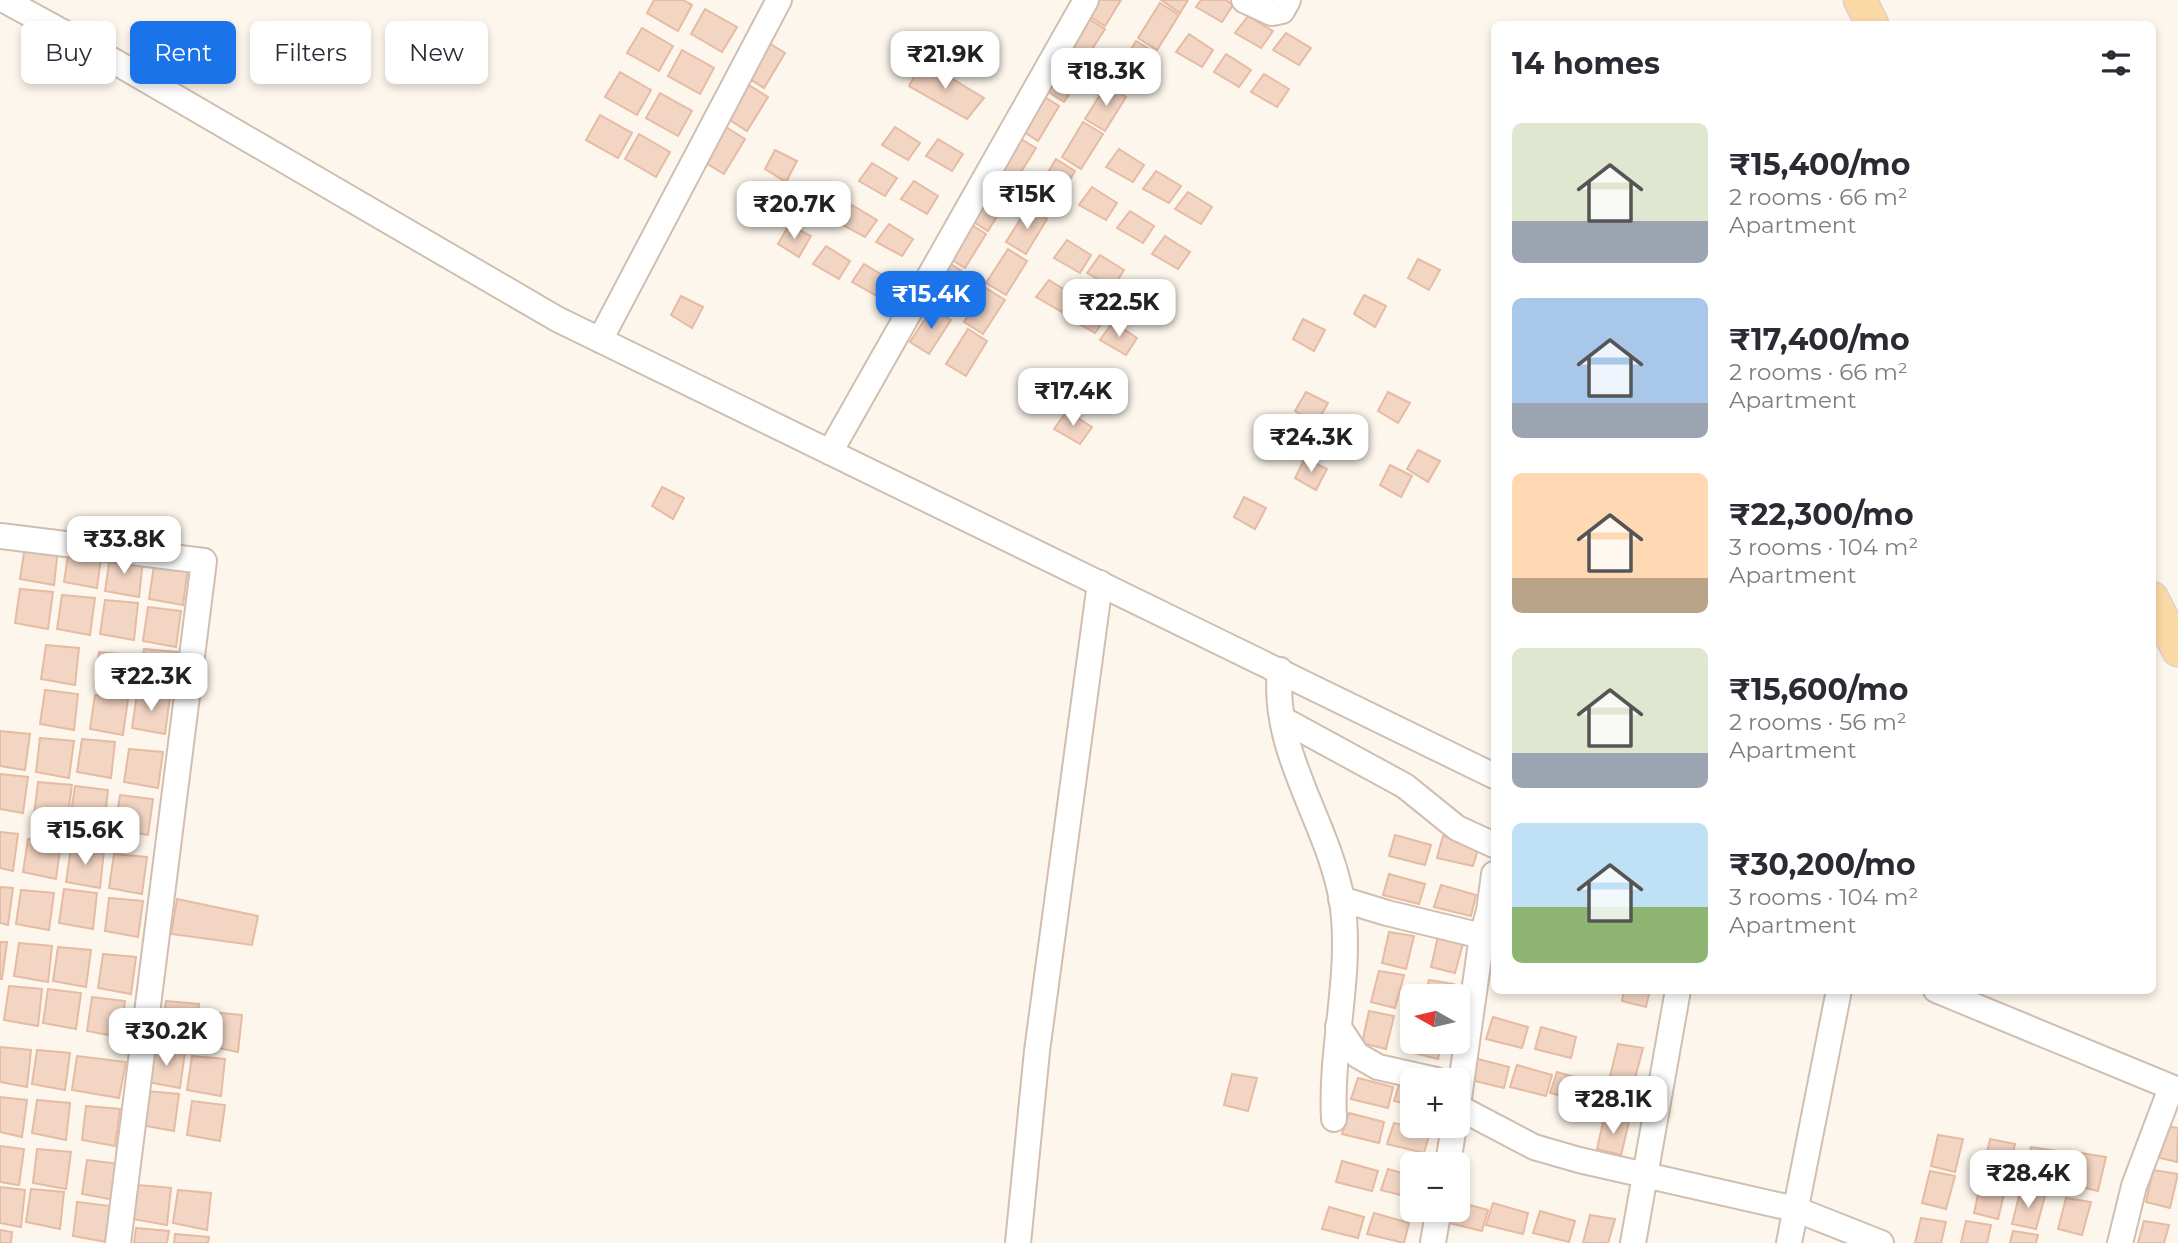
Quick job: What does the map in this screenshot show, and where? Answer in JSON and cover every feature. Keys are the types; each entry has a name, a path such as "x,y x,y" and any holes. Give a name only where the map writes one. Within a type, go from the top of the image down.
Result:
{"main road":[{"path":"1860,0 1870,21"},
{"path":"2156,606 2178,650"}],"street":[{"path":"4,0 557,319 1491,775"},
{"path":"600,340 779,0"},
{"path":"830,452 1086,0"},
{"path":"1244,0 1272,13 1282,10 1288,0"},
{"path":"0,540 204,561 118,1243"},
{"path":"1018,1243 1037,1051 1100,583"},
{"path":"1280,670 1278,690 1294,769 1317,824 1341,899 1345,939 1334,1119"},
{"path":"1284,720 1405,786 1457,828 1491,844"},
{"path":"1463,1068 1482,936 1491,896"},
{"path":"1341,899 1387,914 1482,936"},
{"path":"1633,1243 1677,994"},
{"path":"1789,1243 1838,994"},
{"path":"1946,994 2175,1089 2134,1186 2120,1243"},
{"path":"1338,1026 1357,1055 1378,1067 1400,1072"},
{"path":"1470,1103 1534,1147 1579,1160 1795,1209 1881,1243"},
{"path":"1433,1242 1437,1222"}],"building":[{"path":"654,0 683,0 692,5 678,31 647,13"},
{"path":"1094,0 1121,0 1105,26 1086,14"},
{"path":"1161,0 1188,0 1180,13"},
{"path":"1201,0 1226,0 1233,5 1222,22 1196,7"},
{"path":"1160,3 1179,15 1157,50 1138,38"},
{"path":"705,9 737,27 722,52 691,34"},
{"path":"1248,16 1273,31 1261,48 1235,33"},
{"path":"1086,17 1105,29 1083,63 1064,51"},
{"path":"642,28 673,46 659,71 627,53"},
{"path":"1286,33 1311,48 1299,65 1273,50"},
{"path":"1189,34 1213,50 1202,67 1176,52"},
{"path":"766,41 785,53 764,88 745,76"},
{"path":"1136,41 1156,53 1134,87 1115,75"},
{"path":"682,50 714,68 700,94 668,76"},
{"path":"1226,54 1251,70 1239,87 1214,72"},
{"path":"1067,56 1086,68 1064,102 1045,90"},
{"path":"923,61 984,98 967,119 909,86"},
{"path":"620,72 651,90 637,115 605,97"},
{"path":"1264,74 1289,89 1277,107 1251,92"},
{"path":"1107,84 1126,97 1105,131 1085,119"},
{"path":"749,85 768,97 747,131 728,119"},
{"path":"660,93 692,111 678,136 646,118"},
{"path":"1040,94 1059,106 1038,141 1018,128"},
{"path":"600,115 632,133 618,158 586,140"},
{"path":"1083,122 1103,134 1081,169 1062,157"},
{"path":"726,127 745,139 724,174 704,162"},
{"path":"895,127 920,143 908,160 882,145"},
{"path":"639,134 670,152 656,177 625,159"},
{"path":"1016,136 1036,148 1014,183 995,171"},
{"path":"938,139 963,154 952,171 926,156"},
{"path":"1119,149 1144,165 1133,182 1106,167"},
{"path":"775,150 797,161 786,182 765,169"},
{"path":"1056,159 1075,171 1054,206 1035,194"},
{"path":"872,163 897,178 885,196 859,181"},
{"path":"1156,171 1181,186 1169,203 1143,189"},
{"path":"914,181 938,196 927,214 901,199"},
{"path":"990,184 1009,196 988,231 969,219"},
{"path":"1092,187 1117,203 1106,220 1079,205"},
{"path":"1188,192 1212,207 1201,224 1175,209"},
{"path":"852,205 877,220 865,237 839,223"},
{"path":"1028,207 1047,219 1026,254 1006,242"},
{"path":"1130,211 1154,226 1143,243 1117,228"},
{"path":"967,222 986,234 965,268 945,256"},
{"path":"889,224 913,239 902,256 876,242"},
{"path":"789,225 811,236 799,257 778,244"},
{"path":"1165,236 1190,252 1178,269 1152,254"},
{"path":"1067,240 1091,255 1080,273 1054,258"},
{"path":"826,246 850,261 839,279 813,264"},
{"path":"1008,249 1027,261 1006,295 986,283"},
{"path":"1100,255 1124,270 1113,288 1087,273"},
{"path":"1418,259 1440,270 1429,290 1408,278"},
{"path":"946,261 965,273 944,307 925,295"},
{"path":"864,264 889,279 877,296 852,282"},
{"path":"1049,280 1073,295 1062,312 1036,297"},
{"path":"1136,280 1160,295 1149,313 1123,298"},
{"path":"986,288 1005,300 983,334 964,322"},
{"path":"1364,295 1386,306 1375,327 1354,314"},
{"path":"681,296 703,307 692,328 671,315"},
{"path":"1082,300 1107,316 1095,333 1069,318"},
{"path":"932,308 951,320 929,354 910,342"},
{"path":"1303,319 1325,330 1314,351 1293,339"},
{"path":"1113,322 1137,338 1126,355 1100,340"},
{"path":"968,329 987,341 966,376 946,364"},
{"path":"1088,372 1112,387 1101,405 1075,390"},
{"path":"1306,392 1328,403 1316,424 1295,411"},
{"path":"1388,392 1410,403 1398,423 1378,411"},
{"path":"1067,411 1092,427 1080,444 1054,429"},
{"path":"1418,450 1440,461 1428,482 1407,469"},
{"path":"1305,458 1327,469 1316,490 1295,478"},
{"path":"1390,465 1412,476 1401,497 1380,485"},
{"path":"662,487 684,498 673,519 652,506"},
{"path":"1244,497 1266,508 1255,529 1234,517"},
{"path":"25,546 58,549 54,585 20,579"},
{"path":"69,548 102,551 97,588 64,582"},
{"path":"110,557 143,560 139,597 105,591"},
{"path":"154,565 188,568 183,605 149,599"},
{"path":"20,589 53,592 48,629 15,623"},
{"path":"62,595 95,598 90,635 57,629"},
{"path":"105,600 138,603 134,640 100,634"},
{"path":"148,607 181,611 176,647 143,641"},
{"path":"46,645 79,648 75,685 41,679"},
{"path":"144,649 177,652 173,689 140,683"},
{"path":"99,652 133,655 128,692 95,686"},
{"path":"45,690 78,694 74,730 40,724"},
{"path":"137,694 170,697 165,734 132,728"},
{"path":"95,695 128,699 123,735 90,729"},
{"path":"0,731 30,734 25,770 0,766"},
{"path":"40,738 74,741 69,778 36,772"},
{"path":"82,739 115,742 111,778 77,772"},
{"path":"129,749 163,752 158,788 124,782"},
{"path":"0,774 28,777 23,813 0,809"},
{"path":"38,782 72,785 67,822 34,816"},
{"path":"75,786 108,790 104,826 70,820"},
{"path":"120,795 153,799 148,835 115,829"},
{"path":"0,832 18,834 13,871 0,868"},
{"path":"1395,835 1431,845 1425,865 1389,856"},
{"path":"1443,836 1479,846 1473,866 1437,858"},
{"path":"28,839 61,842 56,879 23,872"},
{"path":"71,848 104,851 100,888 66,882"},
{"path":"114,854 147,857 142,894 109,888"},
{"path":"1389,874 1425,884 1419,904 1383,895"},
{"path":"1441,885 1476,895 1471,916 1434,907"},
{"path":"0,887 13,888 8,925 0,923"},
{"path":"64,889 97,893 93,929 59,923"},
{"path":"21,890 54,893 49,930 16,924"},
{"path":"109,898 143,901 138,937 105,931"},
{"path":"177,899 258,916 252,945 171,934"},
{"path":"1389,932 1414,936 1406,969 1382,963"},
{"path":"1438,936 1464,940 1455,973 1431,967"},
{"path":"0,942 7,942 2,979 0,979"},
{"path":"19,943 52,946 48,982 14,976"},
{"path":"58,947 91,950 86,987 53,981"},
{"path":"103,954 136,957 131,994 98,988"},
{"path":"1379,971 1404,975 1395,1008 1371,1002"},
{"path":"1429,980 1454,984 1428,984"},
{"path":"9,986 42,989 38,1026 4,1020"},
{"path":"48,989 81,993 76,1029 43,1023"},
{"path":"1623,994 1649,994 1646,1007 1622,1001"},
{"path":"92,997 125,1001 120,1037 87,1031"},
{"path":"166,1001 199,1004 194,1041 161,1035"},
{"path":"1369,1011 1394,1016 1386,1049 1362,1043"},
{"path":"209,1012 242,1015 238,1052 204,1045"},
{"path":"1493,1017 1528,1027 1522,1048 1486,1039"},
{"path":"1541,1027 1576,1037 1571,1058 1535,1049"},
{"path":"1618,1044 1643,1048 1634,1082 1610,1076"},
{"path":"0,1047 31,1050 27,1087 0,1082"},
{"path":"152,1048 185,1052 180,1088 147,1082"},
{"path":"37,1050 70,1053 65,1090 32,1084"},
{"path":"1418,1054 1439,1054 1438,1059"},
{"path":"77,1056 126,1062 119,1098 72,1090"},
{"path":"192,1056 225,1059 221,1096 187,1090"},
{"path":"1474,1058 1509,1067 1504,1088 1470,1080"},
{"path":"1517,1065 1552,1075 1546,1096 1510,1087"},
{"path":"1557,1072 1592,1082 1587,1102 1550,1093"},
{"path":"1232,1074 1257,1078 1248,1111 1224,1105"},
{"path":"1358,1078 1393,1087 1388,1108 1351,1099"},
{"path":"1609,1078 1634,1082 1625,1115 1601,1109"},
{"path":"1400,1082 1400,1102 1394,1101"},
{"path":"146,1091 179,1094 174,1131 141,1125"},
{"path":"0,1097 27,1100 22,1137 0,1132"},
{"path":"37,1100 70,1103 66,1140 32,1133"},
{"path":"192,1101 225,1105 220,1141 187,1135"},
{"path":"86,1106 120,1109 115,1146 82,1140"},
{"path":"1349,1113 1384,1122 1379,1143 1342,1134"},
{"path":"1604,1118 1629,1122 1621,1155 1597,1149"},
{"path":"1394,1123 1400,1124 1400,1138 1428,1138 1424,1152 1387,1144"},
{"path":"2160,1125 2178,1128 2177,1162 2152,1156"},
{"path":"1938,1135 1963,1139 1955,1172 1931,1166"},
{"path":"1990,1139 2015,1144 2007,1177 1983,1171"},
{"path":"0,1146 24,1149 19,1185 0,1182"},
{"path":"2031,1147 2057,1151 2048,1184 2024,1178"},
{"path":"37,1149 71,1152 66,1189 33,1183"},
{"path":"2081,1153 2106,1157 2098,1191 2073,1185"},
{"path":"87,1160 120,1164 115,1200 82,1194"},
{"path":"1342,1161 1378,1171 1372,1191 1336,1182"},
{"path":"1388,1169 1400,1172 1400,1195 1381,1190"},
{"path":"2153,1170 2178,1174 2170,1208 2146,1202"},
{"path":"1930,1171 1955,1176 1946,1209 1922,1203"},
{"path":"1981,1181 2006,1186 1998,1219 1974,1213"},
{"path":"138,1185 171,1188 167,1225 133,1219"},
{"path":"0,1187 25,1190 21,1227 0,1223"},
{"path":"31,1189 64,1192 60,1229 26,1222"},
{"path":"178,1190 211,1193 207,1230 173,1223"},
{"path":"2020,1192 2045,1196 2036,1229 2012,1224"},
{"path":"2066,1198 2091,1202 2082,1235 2058,1229"},
{"path":"77,1202 111,1206 106,1242 73,1236"},
{"path":"1493,1203 1528,1213 1523,1234 1486,1225"},
{"path":"1470,1205 1488,1210 1482,1231 1445,1222 1470,1222"},
{"path":"1329,1207 1364,1217 1358,1238 1322,1229"},
{"path":"1540,1211 1575,1221 1569,1242 1533,1233"},
{"path":"1374,1213 1409,1223 1404,1243 1367,1234"},
{"path":"1590,1215 1615,1219 1608,1243 1583,1243"},
{"path":"1921,1218 1946,1222 1941,1243 1915,1243"},
{"path":"1966,1221 1991,1225 1987,1243 1961,1243"},
{"path":"2144,1221 2169,1225 2164,1243 2138,1243"},
{"path":"136,1228 169,1231 167,1243 134,1243"},
{"path":"0,1230 12,1232 11,1243 0,1243"},
{"path":"2013,1231 2038,1235 2036,1243 2010,1243"},
{"path":"175,1234 209,1237 208,1243 174,1243"}]}
